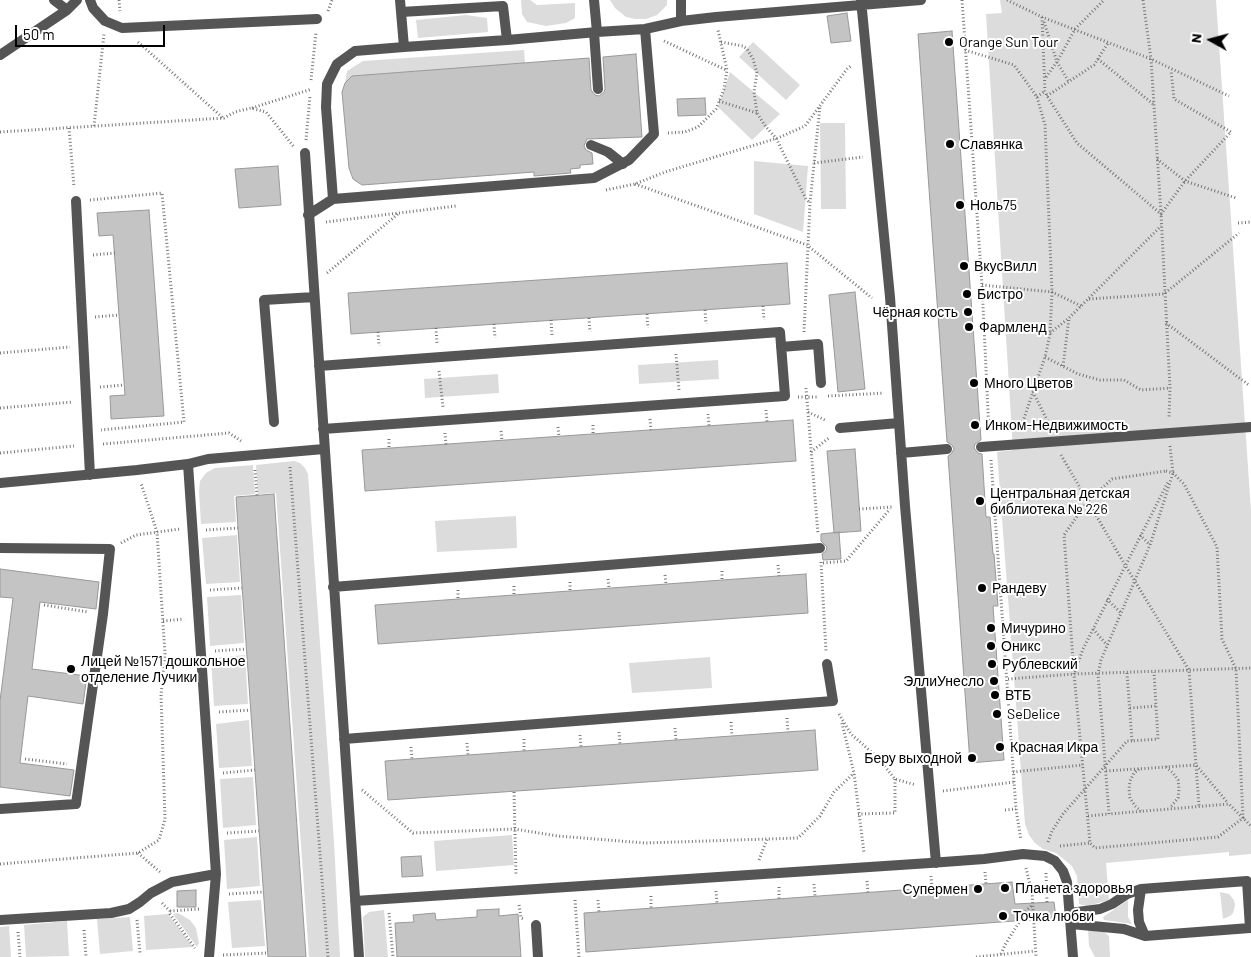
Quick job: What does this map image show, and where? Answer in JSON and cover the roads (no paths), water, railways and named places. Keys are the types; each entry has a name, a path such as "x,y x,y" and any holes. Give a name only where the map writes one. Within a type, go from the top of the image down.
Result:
{"lane":[{"path":"54,0 67,10"},
{"path":"0,54 67,10 77,0"},
{"path":"90,0 105,22 122,28 317,19"},
{"path":"400,0 404,47"},
{"path":"594,0 598,89"},
{"path":"681,0 681,21"},
{"path":"333,199 326,107 327,84 337,64 356,52 596,32 646,32 681,21 862,3 921,0"},
{"path":"862,3 890,297 936,863"},
{"path":"401,12 503,6 507,40"},
{"path":"308,215 333,199 594,178 622,164 629,160 654,134 646,32"},
{"path":"592,145 608,152 622,164"},
{"path":"305,153 359,957"},
{"path":"76,201 90,475"},
{"path":"274,422 264,300 314,297"},
{"path":"319,366 780,332 785,396 323,429"},
{"path":"781,347 818,344 821,383"},
{"path":"840,428 899,423"},
{"path":"986,447 1251,427"},
{"path":"0,483 324,449"},
{"path":"902,453 947,450"},
{"path":"188,464 216,874 209,957"},
{"path":"0,548 110,549 76,804 0,809"},
{"path":"334,587 820,548"},
{"path":"344,739 833,701 828,664"},
{"path":"355,901 936,863 1046,852 1063,871 1067,882 1073,957"},
{"path":"0,920 111,913 129,909 151,893 172,882 216,874"},
{"path":"1247,881 1250,928 1145,936 1124,928 1070,919 1112,904 1128,894 1141,889 1247,881"},
{"path":"1141,889 1138,910 1139,922 1145,936"},
{"path":"536,925 538,957"}],"place":[{"name":"Orange Sun Tour","path":"949,42"},
{"name":"Славянка","path":"950,144"},
{"name":"Ноль75","path":"960,205"},
{"name":"ВкусВилл","path":"964,266"},
{"name":"Бистро","path":"967,294"},
{"name":"Чёрная кость","path":"968,312"},
{"name":"Фармленд","path":"969,327"},
{"name":"Много Цветов","path":"974,383"},
{"name":"Инком-Недвижимость","path":"975,425"},
{"name":"Центральная детская библиотека № 226","path":"980,501"},
{"name":"Рандеву","path":"982,588"},
{"name":"Мичурино","path":"991,628"},
{"name":"Оникс","path":"991,646"},
{"name":"Рублевский","path":"992,664"},
{"name":"Лицей №1571 дошкольное отделение Лучики","path":"71,669"},
{"name":"ЭллиУнесло","path":"994,681"},
{"name":"ВТБ","path":"995,695"},
{"name":"SeDelice","path":"997,714"},
{"name":"Красная Икра","path":"1000,747"},
{"name":"Беру выходной","path":"972,758"},
{"name":"Планета здоровья","path":"1005,888"},
{"name":"Супермен","path":"978,889"},
{"name":"Точка любви","path":"1003,916"}]}
